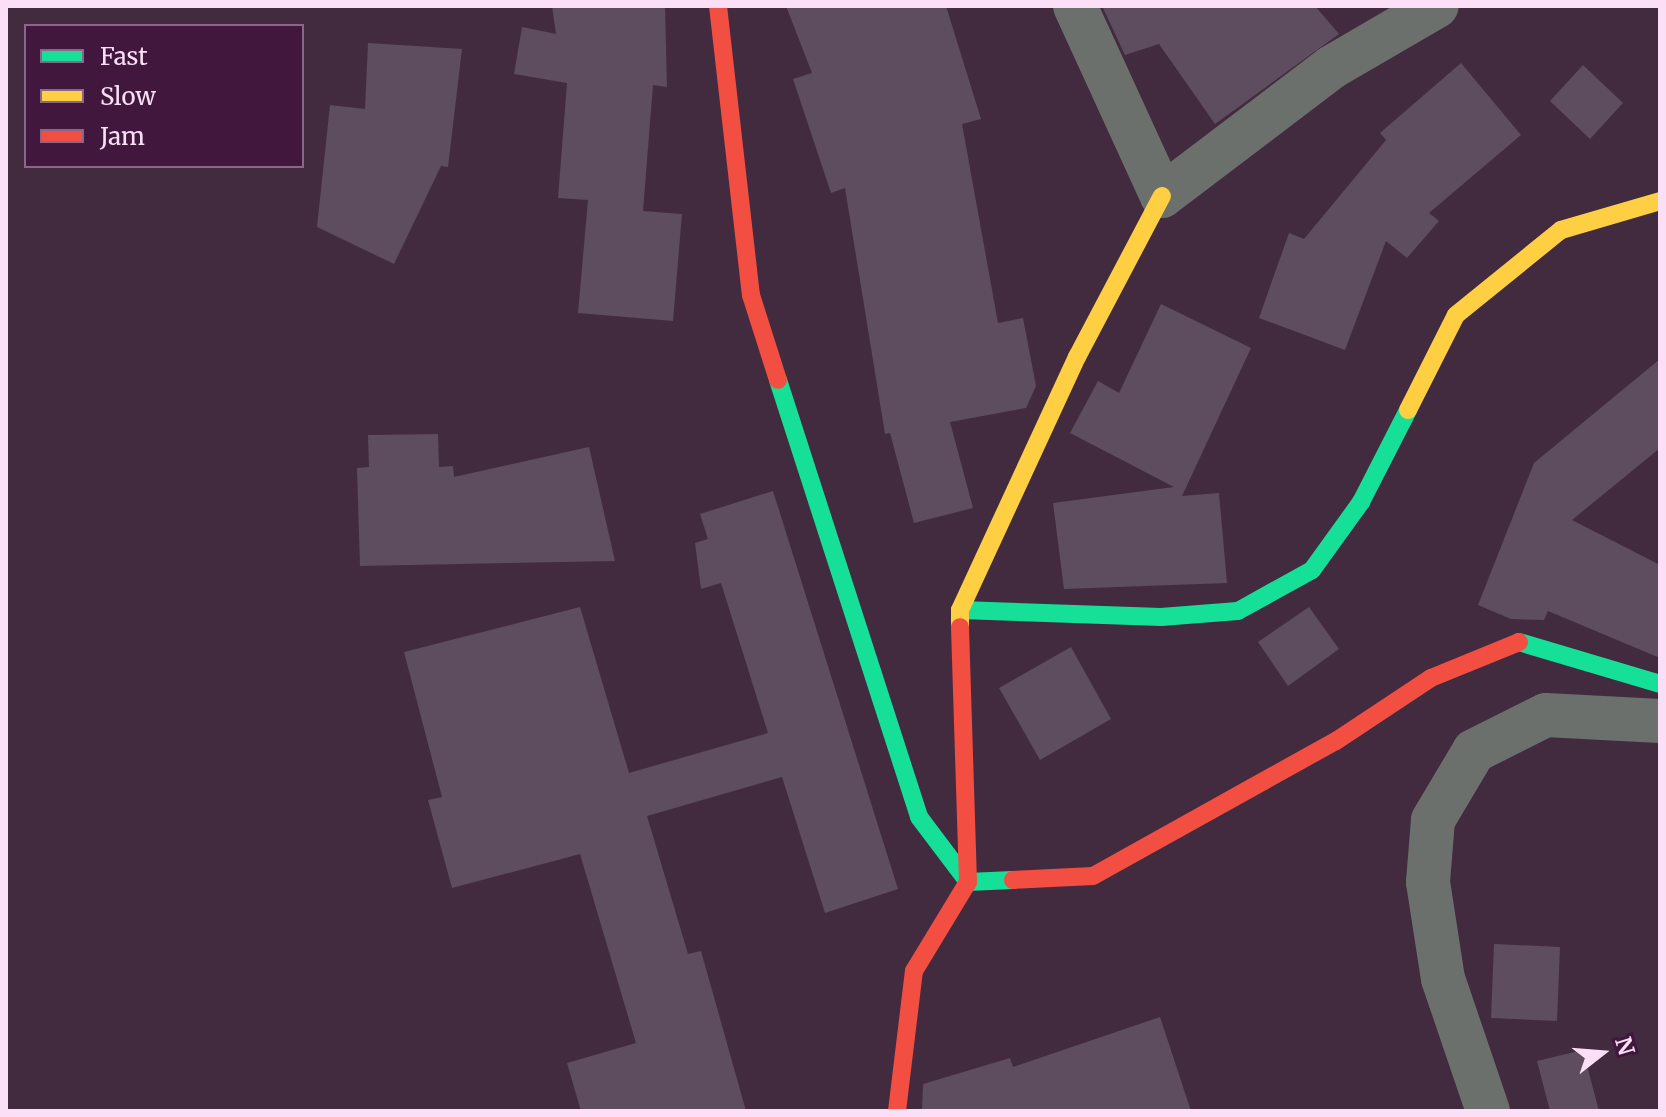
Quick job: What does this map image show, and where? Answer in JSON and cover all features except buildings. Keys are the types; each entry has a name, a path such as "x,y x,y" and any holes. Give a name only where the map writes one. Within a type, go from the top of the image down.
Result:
{"street":[{"path":"718,6 751,295 919,817 968,882"},
{"path":"1075,6 1162,196"},
{"path":"897,1111 900,1043 914,971 968,882 960,610 1077,357 1162,196 1332,67 1437,6"},
{"path":"960,610 1161,617 1238,611 1312,570 1361,502 1456,315 1561,230 1660,201"},
{"path":"968,882 1093,876 1336,741 1431,678 1525,640 1660,684"},
{"path":"1488,1111 1443,979 1428,882 1433,820 1474,751 1546,715 1660,721"}],"traffic: fast":[{"path":"778,380 919,817 968,882 1013,880"},
{"path":"960,610 1161,617 1238,611 1312,570 1361,502 1408,410"},
{"path":"1519,642 1660,684"}],"traffic: slow":[{"path":"960,627 960,610 1077,357 1162,196"},
{"path":"1408,410 1456,315 1561,230 1660,201"}],"traffic: jam":[{"path":"718,6 751,295 778,380"},
{"path":"897,1111 914,971 968,882 960,627"},
{"path":"1013,880 1093,876 1336,741 1431,678 1519,642"}]}
